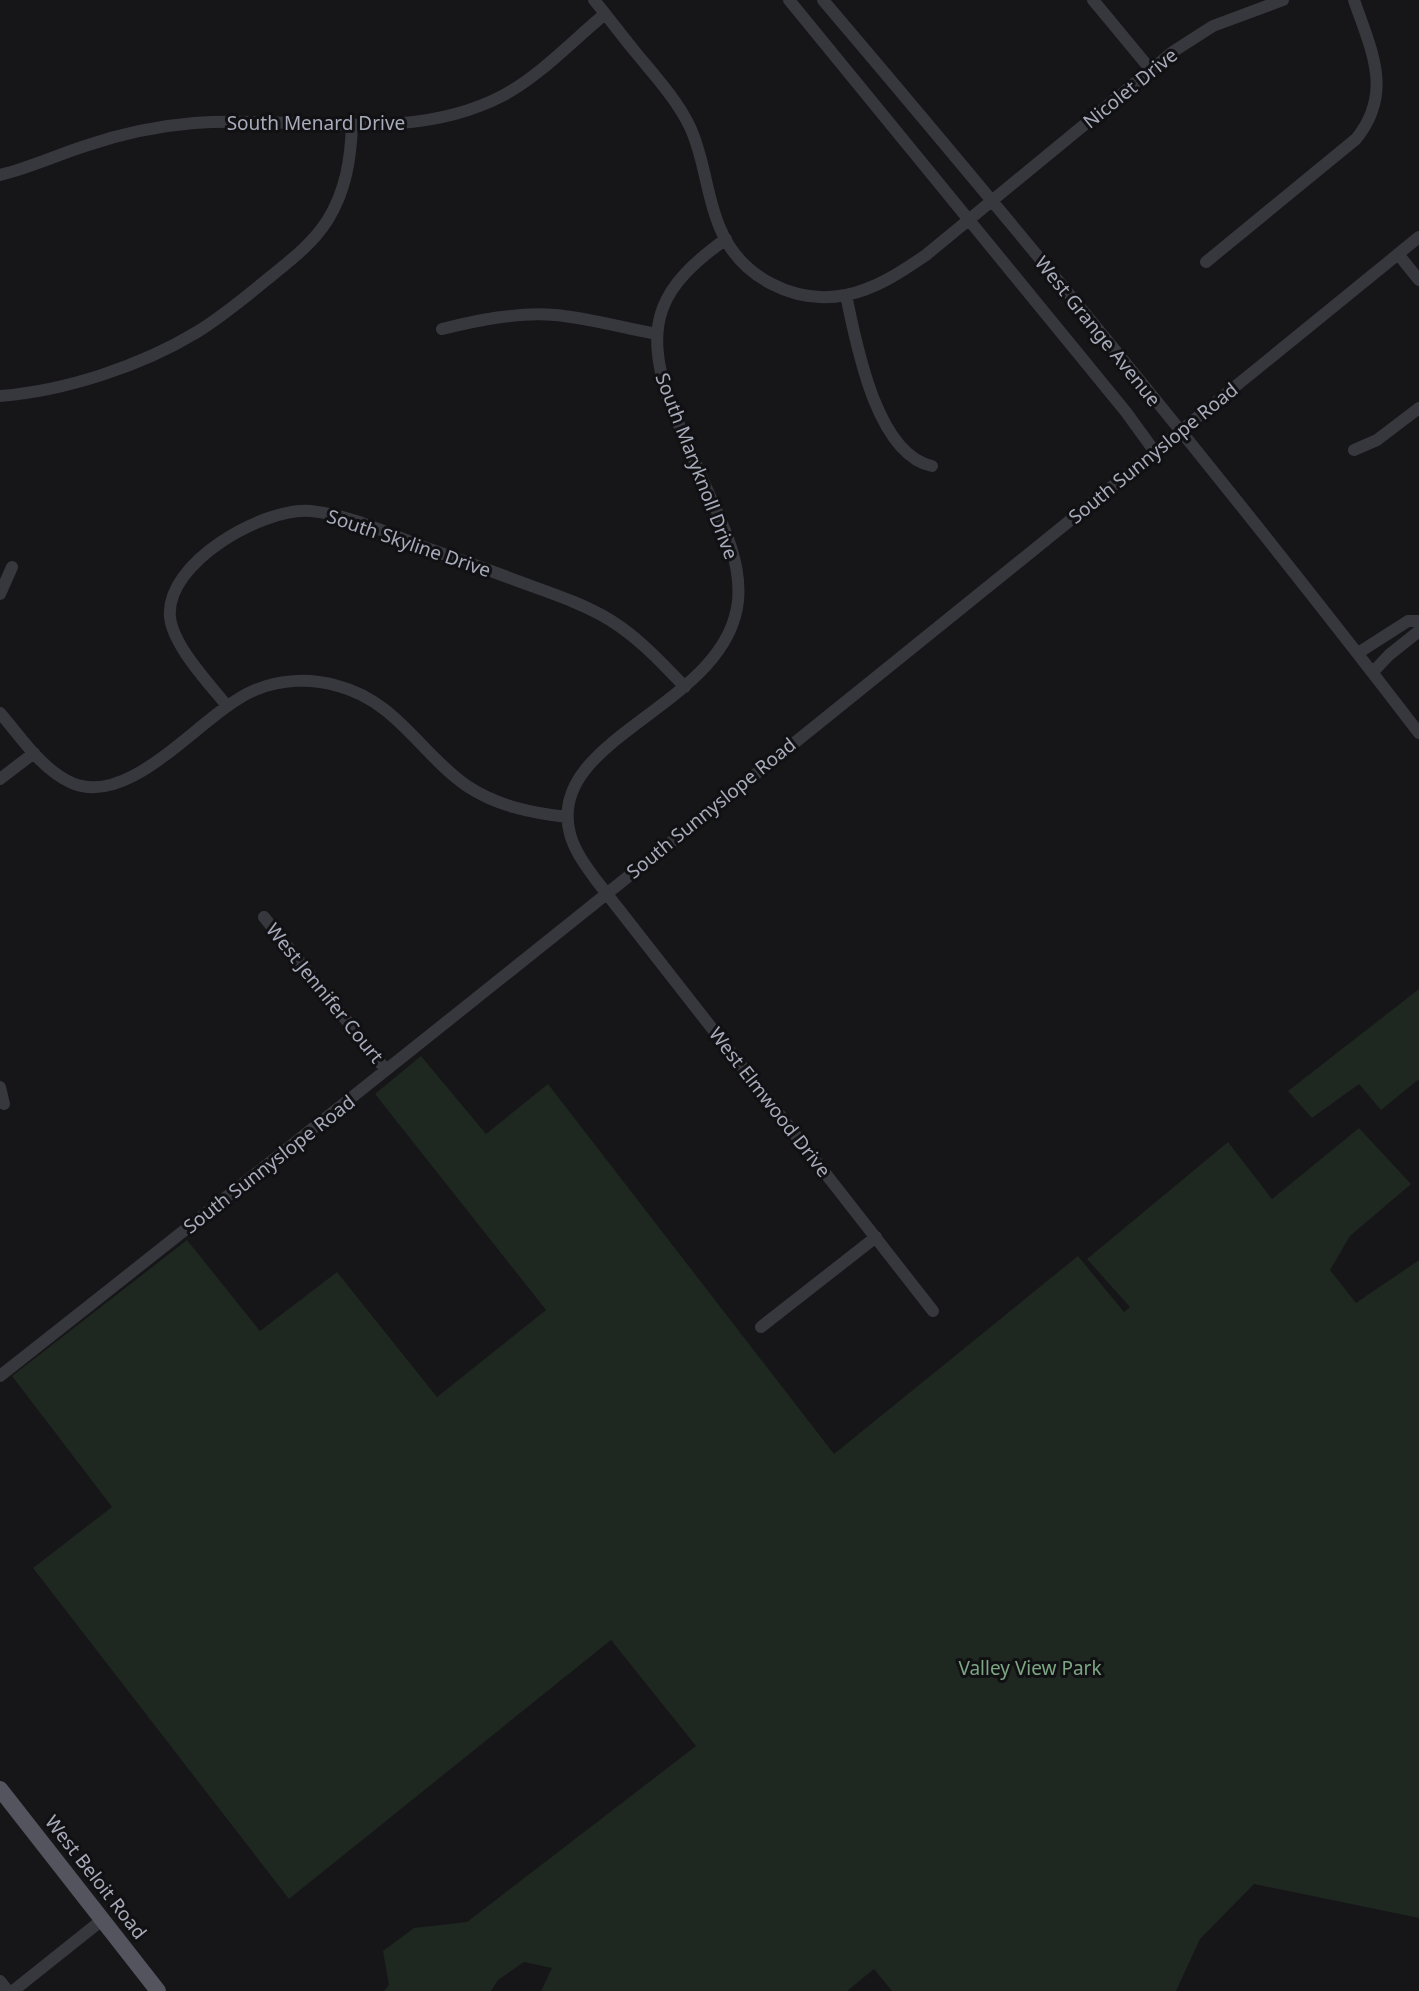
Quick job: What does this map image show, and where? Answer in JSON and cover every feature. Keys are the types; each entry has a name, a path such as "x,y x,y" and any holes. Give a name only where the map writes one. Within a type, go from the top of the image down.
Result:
{"main road":[{"name":"West Beloit Road","path":"0,1789 158,1991"}],"street":[{"name":"Nicolet Drive","path":"594,0 659,81 690,127 716,218 726,239 748,268 762,279 786,291 815,296 846,295 887,280 926,256 1181,46 1213,26 1283,0"},
{"name":"West Grange Avenue","path":"789,0 1118,402 1155,452"},
{"name":"West Grange Avenue","path":"823,0 994,201 1358,653 1419,733"},
{"path":"1093,0 1151,70"},
{"path":"1206,262 1356,139 1370,119 1376,100 1378,79 1354,0"},
{"name":"South Menard Drive","path":"0,175 122,135 194,123 420,122 475,107 502,95 605,14"},
{"path":"0,396 53,388 118,369 194,334 222,315 293,258 328,220 346,179 352,124"},
{"name":"South Maryknoll Drive","path":"567,817 573,791 586,766 685,687 710,663 727,637 733,622 738,590 732,552 725,529 665,389 657,359 657,334 665,304 674,286 696,261 726,239"},
{"name":"South Sunnyslope Road","path":"0,1376 386,1070 1398,254 1417,242"},
{"path":"1398,254 1419,280"},
{"path":"846,295 867,381 881,415 904,452 920,463 932,466"},
{"path":"442,329 486,319 529,314 578,318 657,334"},
{"path":"1354,450 1377,440 1419,408"},
{"name":"South Skyline Drive","path":"227,706 196,667 173,630 171,601 180,581 193,566 237,532 264,518 307,511 349,520 570,600 606,617 634,636 685,687"},
{"path":"0,594 12,567"},
{"path":"1358,653 1408,621 1419,621"},
{"path":"1373,672 1419,631"},
{"path":"0,713 56,774 73,784 87,787 106,786 139,773 227,706 255,690 290,681 338,685 383,706 448,771 480,794 523,810 567,817 575,847 606,893"},
{"path":"0,779 34,752"},
{"name":"West Elmwood Drive","path":"606,893 933,1311"},
{"name":"West Jennifer Court","path":"264,917 386,1070"},
{"path":"0,1087 4,1104"},
{"path":"761,1327 876,1237"},
{"path":"0,1981 11,1991 102,1920"}],"green space":[{"path":"1419,989 1419,1079 1381,1110 1359,1084 1312,1118 1288,1091"},
{"name":"Valley View Park","path":"421,1056 486,1134 548,1084 834,1454 1078,1256 1124,1312 1130,1307 1087,1259 1228,1142 1272,1199 1359,1128 1411,1184 1350,1236 1330,1270 1356,1303 1419,1260 1419,1918 1254,1884 1200,1939 1176,1991 892,1991 874,1969 847,1991 541,1991 552,1968 524,1962 498,1980 491,1991 384,1991 389,1985 383,1951 414,1928 467,1922 696,1746 611,1640 289,1899 33,1568 112,1507 12,1376 187,1240 260,1331 337,1272 437,1397 546,1310 375,1094"}]}
